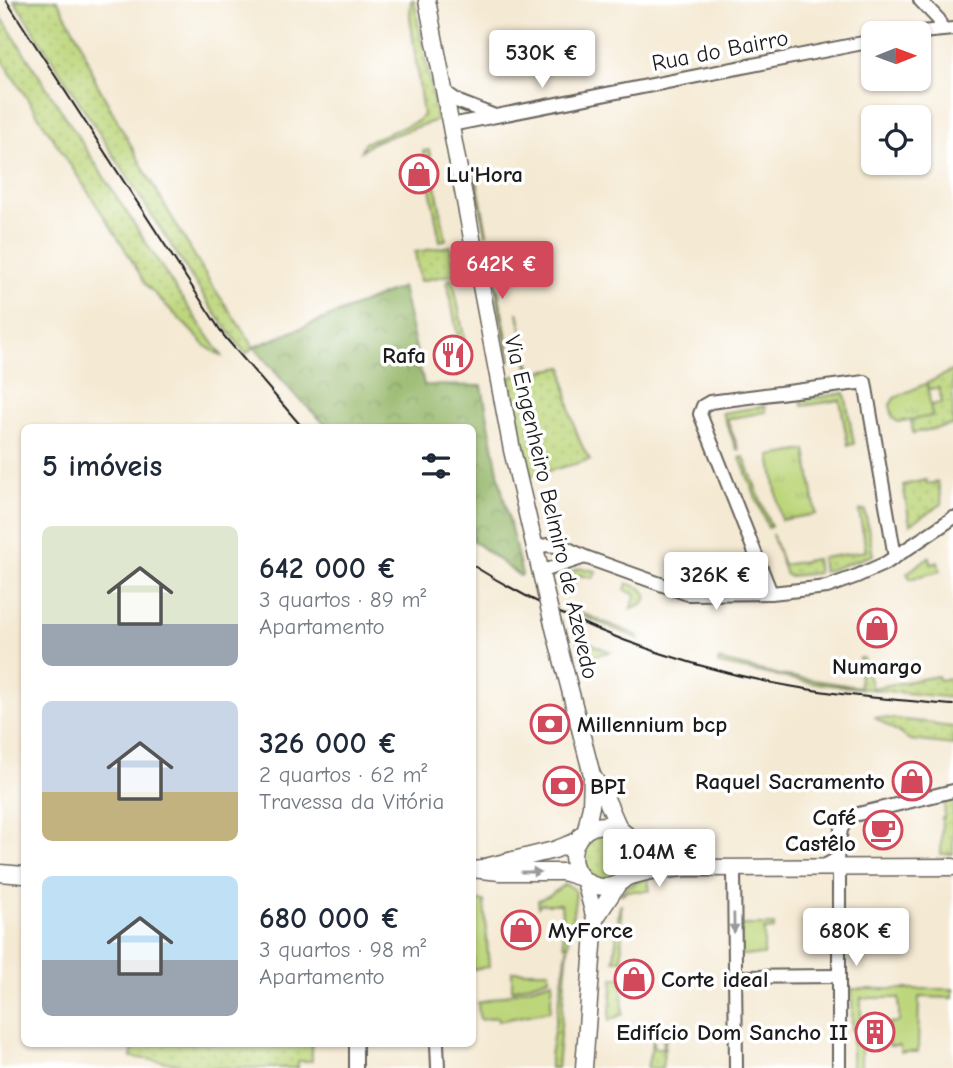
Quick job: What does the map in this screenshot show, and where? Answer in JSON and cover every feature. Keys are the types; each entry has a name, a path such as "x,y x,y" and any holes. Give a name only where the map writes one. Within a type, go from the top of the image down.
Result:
{"main road":[{"name":"Via Engenheiro Belmiro de Azevedo","path":"427,0 507,427 534,548 592,775 591,806 582,836"},
{"name":"Via Engenheiro Belmiro de Azevedo","path":"592,775 619,828"},
{"path":"476,869 554,850 602,825 619,828 631,840 685,868"},
{"path":"582,836 573,860 583,879 595,919 584,1068"},
{"path":"595,919 635,862 635,850 631,840"},
{"path":"476,869 500,872 563,872 601,887 650,871 685,868 953,867"},
{"path":"0,873 21,875"}],"street":[{"path":"920,0 947,29"},
{"name":"Rua do Bairro","path":"451,125 861,42"},
{"path":"444,92 459,102 495,116"},
{"path":"771,593 700,414 706,403 712,401 865,382 895,557"},
{"path":"534,548 555,545 573,549 585,557 688,594 771,593 827,587 857,576 895,557 953,518"},
{"path":"540,572 585,557"},
{"path":"821,868 837,859 841,829 847,819 856,813 953,790"},
{"path":"839,867 839,1068"},
{"path":"734,869 736,1068"},
{"path":"735,977 839,976"},
{"path":"356,1047 356,1068"},
{"path":"437,1047 438,1068"}],"green space":[{"path":"14,0 57,0 79,39 95,80 150,180 210,282 254,347 246,354 210,306"},
{"path":"411,0 414,0 437,120 374,142 361,151 364,143 418,121 423,115 410,16"},
{"path":"0,15 179,294 223,357 207,347 146,285 0,57"},
{"path":"429,150 446,240 440,241 423,151"},
{"path":"476,175 487,233 486,234 474,177"},
{"path":"450,246 455,274 420,281 415,252"},
{"path":"489,251 511,360 509,362"},
{"path":"453,279 469,363 463,364 447,280"},
{"path":"402,287 424,385 482,386 499,477 522,575 476,543 476,424 325,424 293,393 254,347"},
{"path":"518,312 531,373 563,367 575,427 590,460 530,476 510,377 529,373"},
{"path":"953,370 953,425 913,433 911,420 932,416 930,405 942,403 939,388 928,389 927,383"},
{"path":"927,383 932,416 898,422 893,418 890,405 894,398"},
{"path":"845,393 854,444 848,445 840,400 802,406 801,400"},
{"path":"765,406 766,412 727,419 737,450 722,413"},
{"path":"806,450 816,514 781,520 770,456"},
{"path":"744,457 771,527 768,528 740,458"},
{"path":"926,480 927,484 938,482 942,504 910,524 903,485"},
{"path":"865,510 873,555 823,572 821,558 866,551 859,511"},
{"path":"772,534 783,565 816,559 818,573 786,575"},
{"path":"929,557 931,564 938,562 940,571 910,579 907,573"},
{"path":"581,568 596,571 593,578 578,575 573,586 569,585 567,593 563,591 568,576"},
{"path":"627,583 641,588 647,597 642,604 630,609 636,595 625,590"},
{"path":"567,607 637,635 639,639 568,610"},
{"path":"577,637 610,652 582,658"},
{"path":"859,658 864,658 863,672 867,671 872,688 938,676 939,680 953,678 953,698 811,683 718,664 718,660 780,675 860,687"},
{"path":"874,717 953,727 953,745 910,740"},
{"path":"953,798 953,854 941,854 945,800"},
{"path":"604,833 620,840 627,856 620,872 604,879 588,872 581,856 588,840"},
{"path":"648,877 650,891 627,891 620,895 627,886"},
{"path":"565,884 574,889 576,894 568,945 564,945 561,904 541,904 538,907 538,900"},
{"path":"476,901 484,901 489,967 476,969"},
{"path":"621,904 622,960 614,960 619,910"},
{"path":"741,925 774,925 774,929 764,930 764,955 741,955"},
{"path":"569,938 557,1068 550,1068 550,1056"},
{"path":"512,971 549,971 549,978 512,990"},
{"path":"613,978 622,978 623,1014 609,1021"},
{"path":"553,981 550,1011 498,1021 497,1017 481,1020 478,1003"},
{"path":"852,989 953,989 953,998 919,997 918,1052 900,1052 900,1046 889,1046 889,1023 899,1022 899,998 861,998 861,1030 852,1030"},
{"path":"654,1037 654,1048 663,1048 666,1037 662,1068 647,1068"},
{"path":"852,1039 861,1039 861,1068 852,1068"},
{"path":"133,1047 312,1047 312,1061 298,1061 298,1068 207,1068 131,1057"}],"tram line":[{"path":"6,0 224,336 299,424"},
{"path":"476,567 509,587 585,624 665,655 706,667 747,678 809,689 953,705"}],"place":[{"name":"Lu'Hora","path":"419,174"},
{"name":"Rafa","path":"453,355"},
{"name":"Numargo","path":"877,628"},
{"name":"Millennium bcp","path":"550,724"},
{"name":"Raquel Sacramento","path":"912,781"},
{"name":"BPI","path":"563,786"},
{"name":"Café Castêlo","path":"883,830"},
{"name":"MyForce","path":"521,930"},
{"name":"Corte ideal","path":"634,979"},
{"name":"Edifício Dom Sancho II","path":"875,1032"}]}
